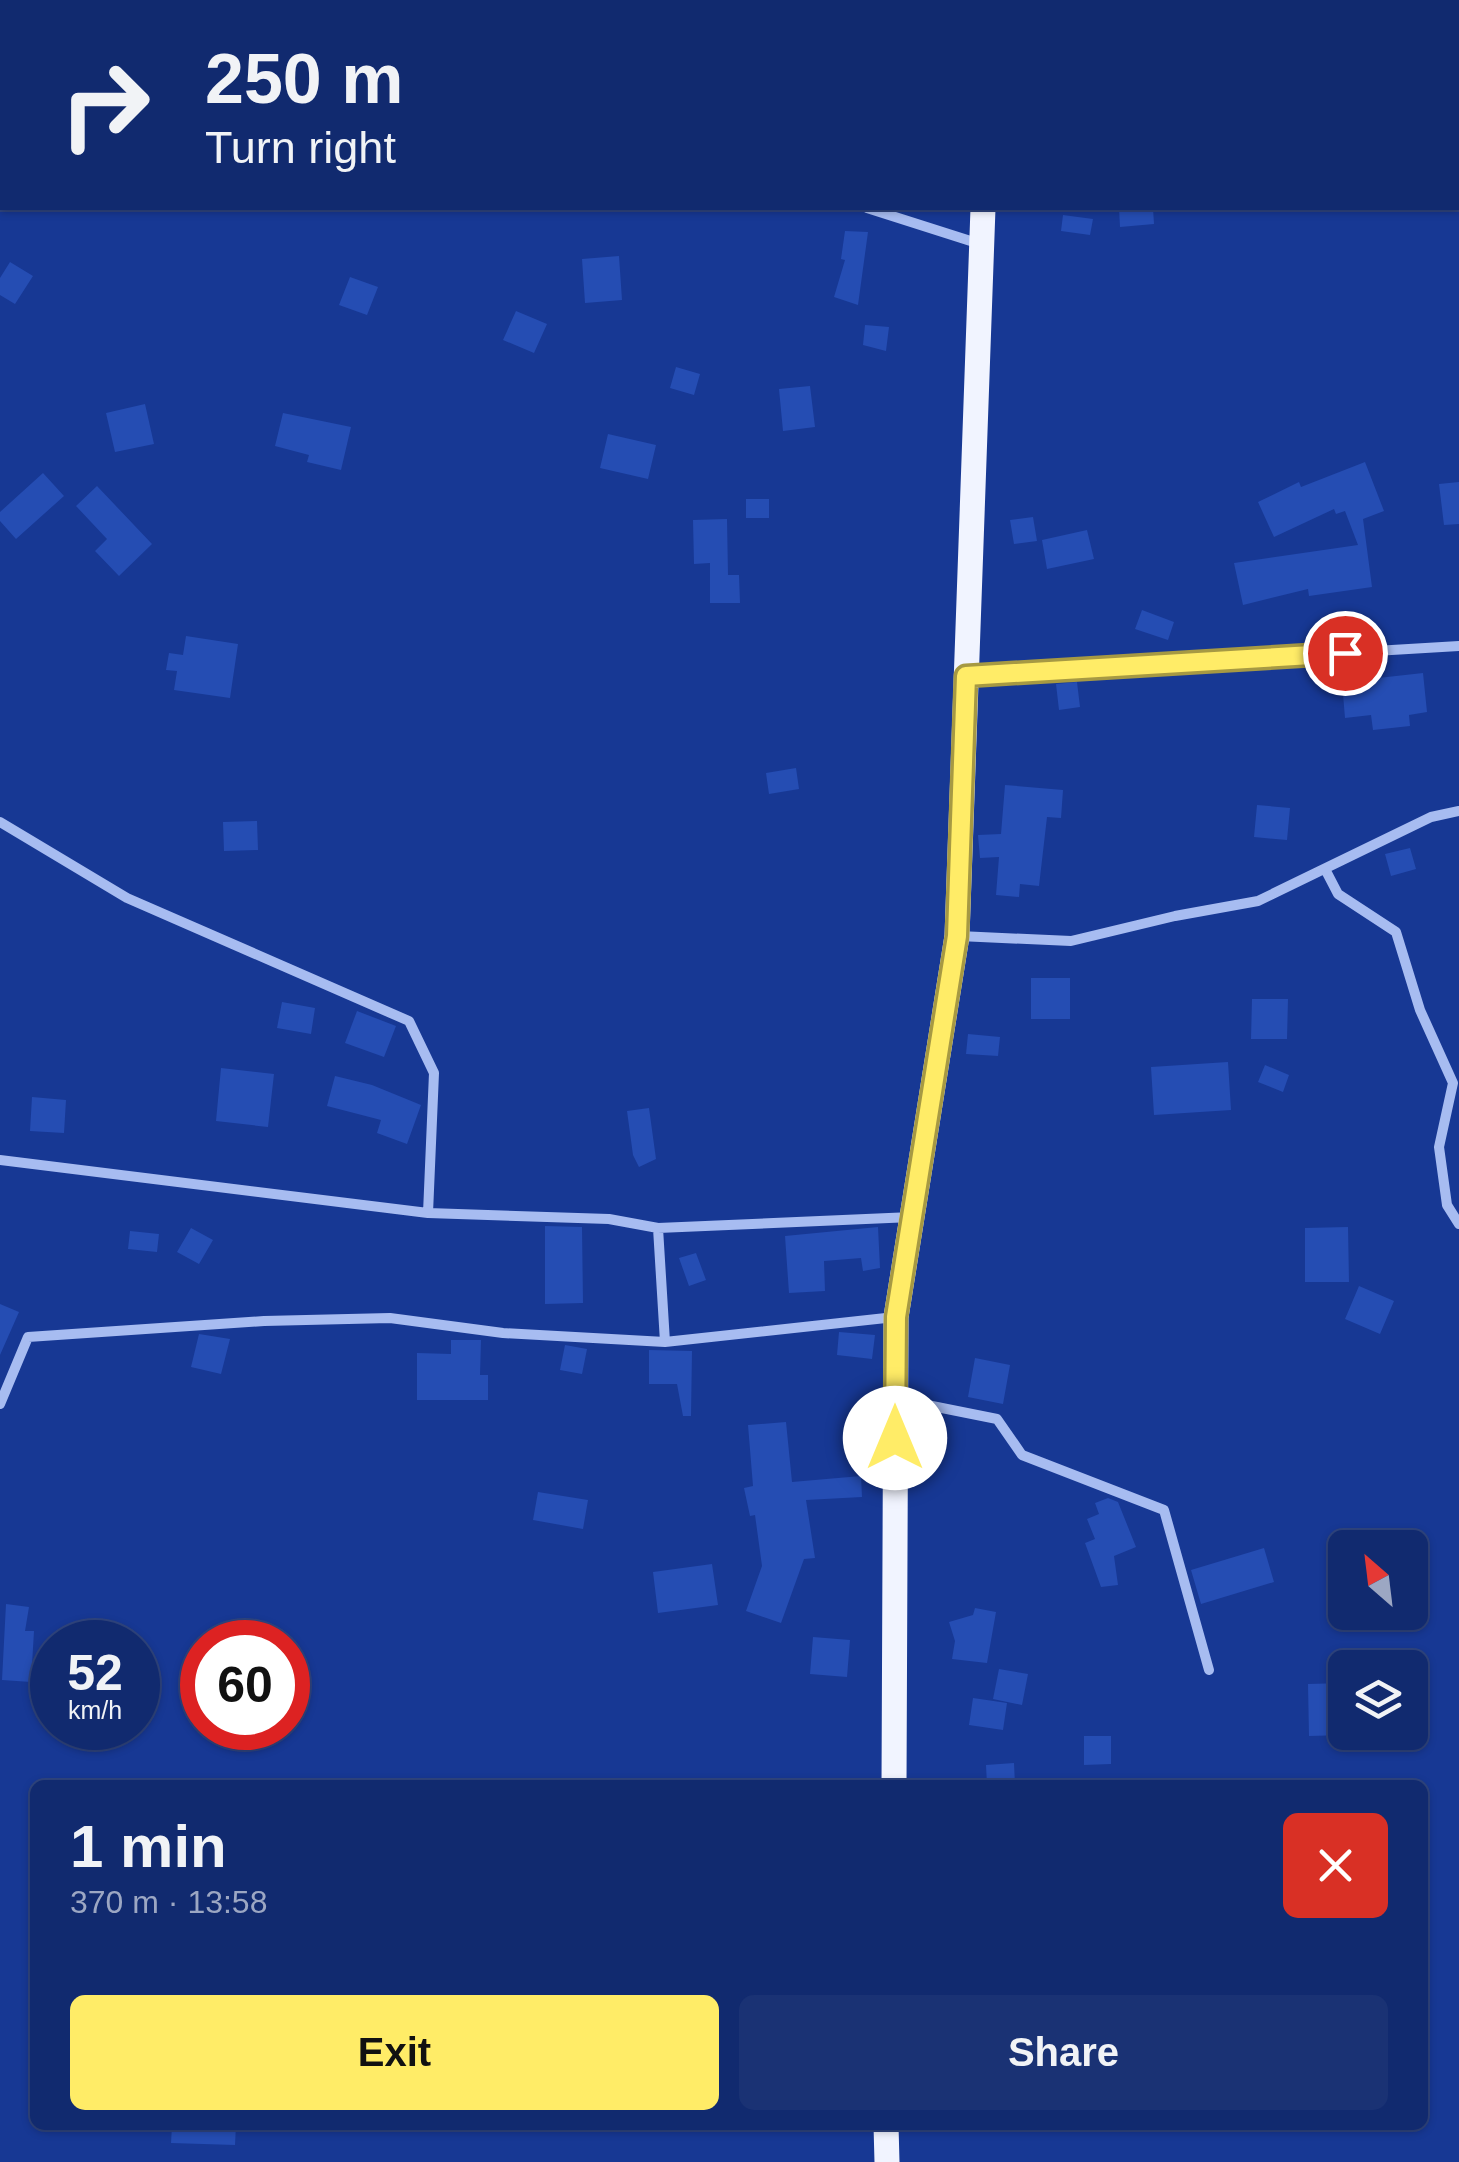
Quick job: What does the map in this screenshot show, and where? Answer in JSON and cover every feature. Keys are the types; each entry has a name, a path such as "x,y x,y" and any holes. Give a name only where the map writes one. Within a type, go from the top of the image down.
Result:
{"main road":[{"path":"894,1780 896,1317 957,936 984,210"},
{"path":"886,2130 887,2162"}],"street":[{"path":"873,210 981,245"},
{"path":"966,676 1459,646"},
{"path":"957,936 1071,941 1258,901 1431,817 1459,811"},
{"path":"0,822 127,898 409,1021 434,1073 428,1213"},
{"path":"1324,869 1338,894 1396,932 1420,1010 1453,1084 1439,1147 1447,1204 1459,1224"},
{"path":"0,1160 428,1213 609,1219 658,1228 912,1217"},
{"path":"658,1228 665,1342"},
{"path":"0,1404 28,1337 264,1321 390,1318 503,1333 665,1342 896,1317"},
{"path":"896,1399 997,1419 1022,1455 1164,1510 1209,1670"}],"building":[{"path":"1119,210 1153,210 1154,224 1120,227"},
{"path":"1063,215 1093,219 1090,235 1061,231"},
{"path":"845,231 868,232 858,305 834,297 845,260 841,259"},
{"path":"619,256 622,300 585,303 582,259"},
{"path":"10,262 33,276 15,304 0,295 0,278"},
{"path":"350,277 378,287 367,315 339,305"},
{"path":"516,311 547,324 534,353 503,340"},
{"path":"865,325 889,327 886,351 863,345"},
{"path":"676,367 700,374 694,395 670,388"},
{"path":"810,386 815,427 783,431 779,389"},
{"path":"145,404 154,444 115,452 106,413"},
{"path":"283,413 351,427 341,470 307,462 309,455 275,446"},
{"path":"608,434 656,445 648,479 600,468"},
{"path":"1365,462 1384,511 1363,519 1372,587 1309,596 1308,589 1243,605 1234,563 1358,545 1345,511 1336,514 1334,509 1274,537 1258,502 1299,482 1301,487"},
{"path":"43,473 64,496 16,539 0,521 0,512"},
{"path":"1459,482 1459,524 1444,525 1439,484"},
{"path":"97,486 152,544 119,576 95,551 107,539 76,506"},
{"path":"746,499 769,499 769,518 746,518"},
{"path":"1033,517 1037,541 1014,544 1010,520"},
{"path":"727,519 728,575 739,575 740,603 710,603 710,563 694,564 693,520"},
{"path":"1087,530 1094,559 1047,569 1042,540"},
{"path":"1142,610 1174,622 1168,640 1135,629"},
{"path":"186,636 238,644 230,698 174,690 177,671 166,670 169,653 183,655"},
{"path":"1423,673 1427,712 1409,715 1410,726 1373,730 1371,715 1345,718 1342,682"},
{"path":"1077,682 1080,707 1059,710 1056,684"},
{"path":"796,768 799,789 769,794 766,773"},
{"path":"1005,785 1063,790 1061,818 1047,817 1039,886 1020,884 1019,897 996,895 999,857 980,858 978,835 1001,834"},
{"path":"1257,805 1290,808 1287,840 1254,837"},
{"path":"257,821 258,850 224,851 223,822"},
{"path":"1410,848 1416,869 1391,876 1385,854"},
{"path":"1031,978 1070,978 1070,1019 1031,1019"},
{"path":"1252,999 1288,999 1287,1039 1251,1039"},
{"path":"282,1002 315,1008 311,1034 277,1028"},
{"path":"357,1011 396,1026 384,1057 345,1043"},
{"path":"968,1034 1000,1037 998,1056 966,1054"},
{"path":"1228,1062 1231,1110 1154,1115 1151,1067"},
{"path":"1265,1065 1289,1075 1283,1092 1258,1082"},
{"path":"221,1068 274,1074 268,1127 216,1121"},
{"path":"335,1076 372,1085 421,1105 407,1144 377,1133 381,1120 327,1106"},
{"path":"32,1097 66,1100 64,1133 30,1131"},
{"path":"649,1108 656,1159 639,1167 633,1155 627,1111"},
{"path":"545,1226 582,1227 583,1303 545,1304"},
{"path":"878,1227 880,1268 863,1271 861,1258 824,1261 825,1291 789,1293 785,1236"},
{"path":"1348,1227 1349,1282 1305,1282 1305,1228"},
{"path":"191,1228 213,1240 199,1264 177,1252"},
{"path":"130,1231 159,1234 157,1252 128,1249"},
{"path":"696,1253 706,1280 689,1286 679,1258"},
{"path":"1359,1286 1394,1301 1380,1334 1345,1319"},
{"path":"0,1304 19,1312 0,1355"},
{"path":"839,1332 875,1335 872,1359 837,1355"},
{"path":"199,1334 230,1339 221,1374 191,1367"},
{"path":"451,1340 481,1340 480,1375 488,1375 488,1400 417,1400 417,1353 451,1354"},
{"path":"565,1345 587,1349 582,1374 560,1370"},
{"path":"649,1350 692,1351 691,1416 683,1416 677,1384 649,1384"},
{"path":"975,1358 1010,1365 1003,1404 968,1397"},
{"path":"786,1422 792,1482 861,1476 862,1497 806,1500 815,1558 804,1559 781,1623 746,1611 762,1566 755,1515 750,1516 744,1488 753,1486 748,1425"},
{"path":"538,1492 588,1500 583,1529 533,1520"},
{"path":"1108,1498 1118,1502 1136,1547 1114,1556 1118,1585 1101,1587 1085,1543 1095,1539 1087,1519 1099,1514 1095,1503"},
{"path":"1264,1548 1274,1582 1201,1604 1191,1570"},
{"path":"712,1564 718,1605 658,1613 653,1572"},
{"path":"6,1604 29,1607 25,1631 30,1631 30,1682 2,1680"},
{"path":"975,1608 996,1612 987,1663 952,1659 955,1641 949,1622 973,1615"},
{"path":"813,1637 850,1640 847,1677 810,1674"},
{"path":"999,1669 1028,1674 1022,1705 993,1699"},
{"path":"1328,1683 1328,1735 1309,1736 1308,1684"},
{"path":"973,1698 1007,1703 1003,1730 969,1725"},
{"path":"1084,1736 1111,1736 1111,1764 1084,1765"},
{"path":"1014,1763 1015,1780 987,1780 986,1765"},
{"path":"172,2130 236,2130 235,2145 171,2143"}],"route":[{"path":"895,1438 896,1317 957,936 966,676 1345,653"}]}
